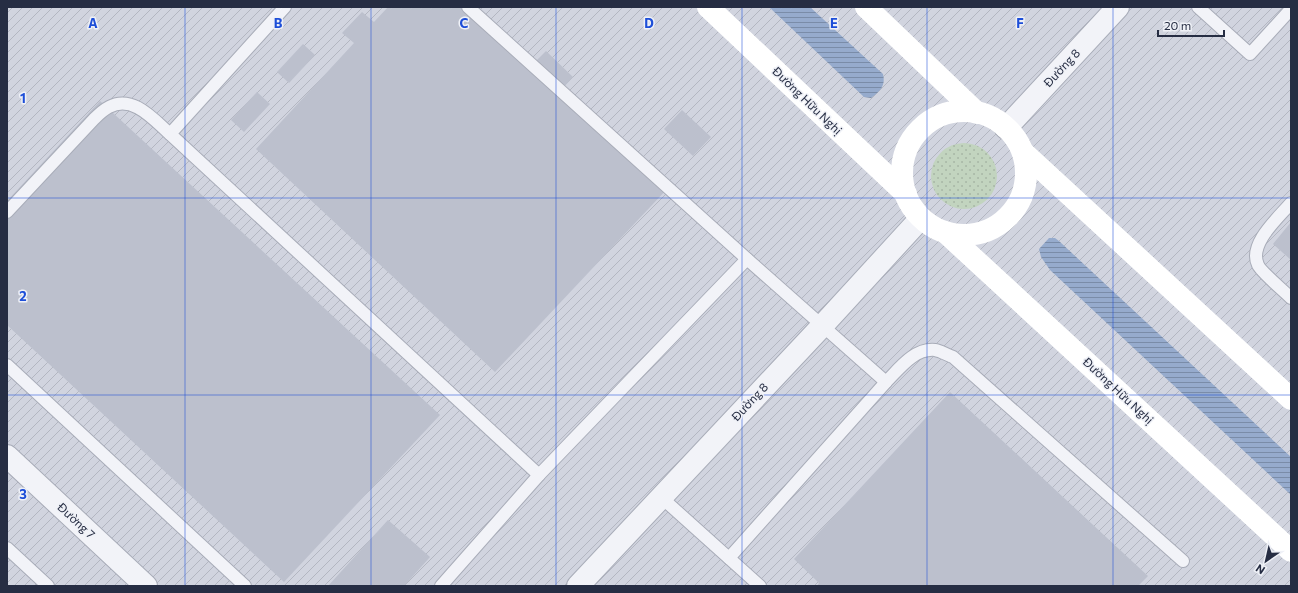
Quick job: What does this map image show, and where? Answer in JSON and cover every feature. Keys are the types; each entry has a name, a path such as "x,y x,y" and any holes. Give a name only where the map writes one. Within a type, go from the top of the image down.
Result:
{"main road":[{"name":"Đường Hữu Nghị","path":"708,7 906,194"},
{"path":"866,7 977,112"},
{"path":"1023,152 1026,180 1023,193 1009,217 986,232 958,235 945,232 932,226 921,218 912,207 906,194 902,168 910,143 927,123 938,116 964,111 977,112 992,118 1006,128 1017,141 1023,152 1291,399"},
{"name":"Đường Hữu Nghị","path":"945,232 1291,551"}],"street":[{"name":"Đường 8","path":"1006,128 1118,7"},
{"name":"Đường 8","path":"578,586 662,498 921,218"},
{"name":"Đường 7","path":"7,456 146,586"}],"lane":[{"path":"170,134 285,7"},
{"path":"468,7 747,259 886,382"},
{"path":"1198,7 1250,54 1291,9"},
{"path":"7,212 94,119 108,107 118,104 137,106 170,134 539,475"},
{"path":"1291,203 1264,233 1255,253 1258,266 1291,298"},
{"path":"441,586 539,475 747,259"},
{"path":"729,558 886,382 907,361 922,351 935,350 953,357 1183,561"},
{"path":"7,364 245,586"},
{"path":"662,498 760,586"},
{"path":"7,548 48,586"}],"shaded area":[{"path":"7,7 1291,7 1291,586 7,586"}],"green space":[{"path":"964,143 977,146 987,153 994,163 997,176 994,189 987,199 977,206 964,209 951,206 941,199 934,189 931,176 934,163 941,153 951,146"}],"water":[{"path":"769,7 810,7 883,74 884,82 882,88 871,98 864,97"},
{"path":"1049,238 1055,238 1059,241 1291,457 1291,495 1050,270 1041,257 1039,249"}],"building":[{"path":"388,7 474,7 534,63 546,51 573,77 562,89 668,188 495,372 256,149 354,43 342,33 362,12 374,22"},
{"path":"303,44 315,55 289,83 277,72"},
{"path":"257,92 270,104 244,132 231,120"},
{"path":"100,101 440,415 284,582 7,325 7,201"},
{"path":"682,110 711,137 693,156 664,129"},
{"path":"1291,222 1291,260 1273,244"},
{"path":"950,392 1148,576 1138,586 817,586 819,583 794,559"},
{"path":"388,520 430,557 404,586 328,586"}]}
